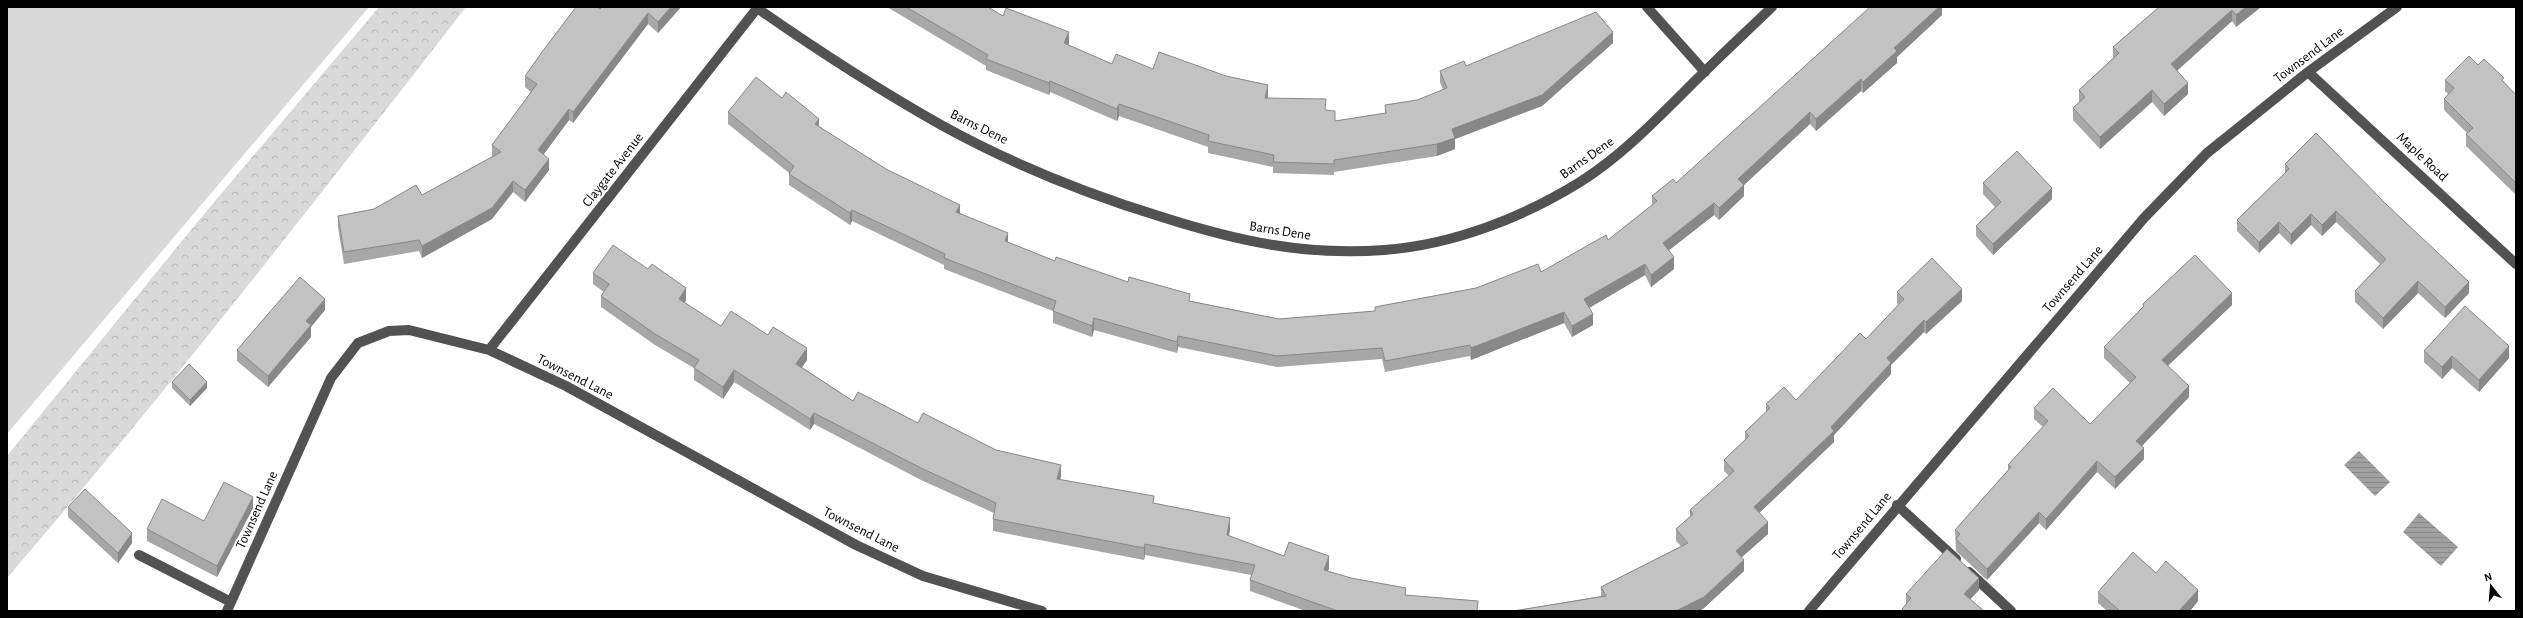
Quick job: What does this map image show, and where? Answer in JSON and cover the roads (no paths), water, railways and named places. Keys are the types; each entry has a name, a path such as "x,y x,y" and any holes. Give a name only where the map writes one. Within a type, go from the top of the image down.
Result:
{"street":[{"path":"1647,7 1705,72"},
{"name":"Barns Dene","path":"758,8 832,59 944,126 1025,166 1118,204 1194,227 1273,247 1320,251 1386,250 1445,240 1504,221 1579,183 1624,150 1772,7"},
{"name":"Townsend Lane","path":"1809,611 1897,505 2144,218 2207,153 2308,72 2396,7"},
{"name":"Claygate Avenue","path":"489,350 758,8"},
{"name":"Maple Road","path":"2308,72 2516,264"},
{"name":"Townsend Lane","path":"229,606 331,378 358,343 389,331 409,330 489,350 566,386 856,545 923,576 1042,611"},
{"path":"1897,505 2011,611"},
{"path":"139,555 229,606"}]}
